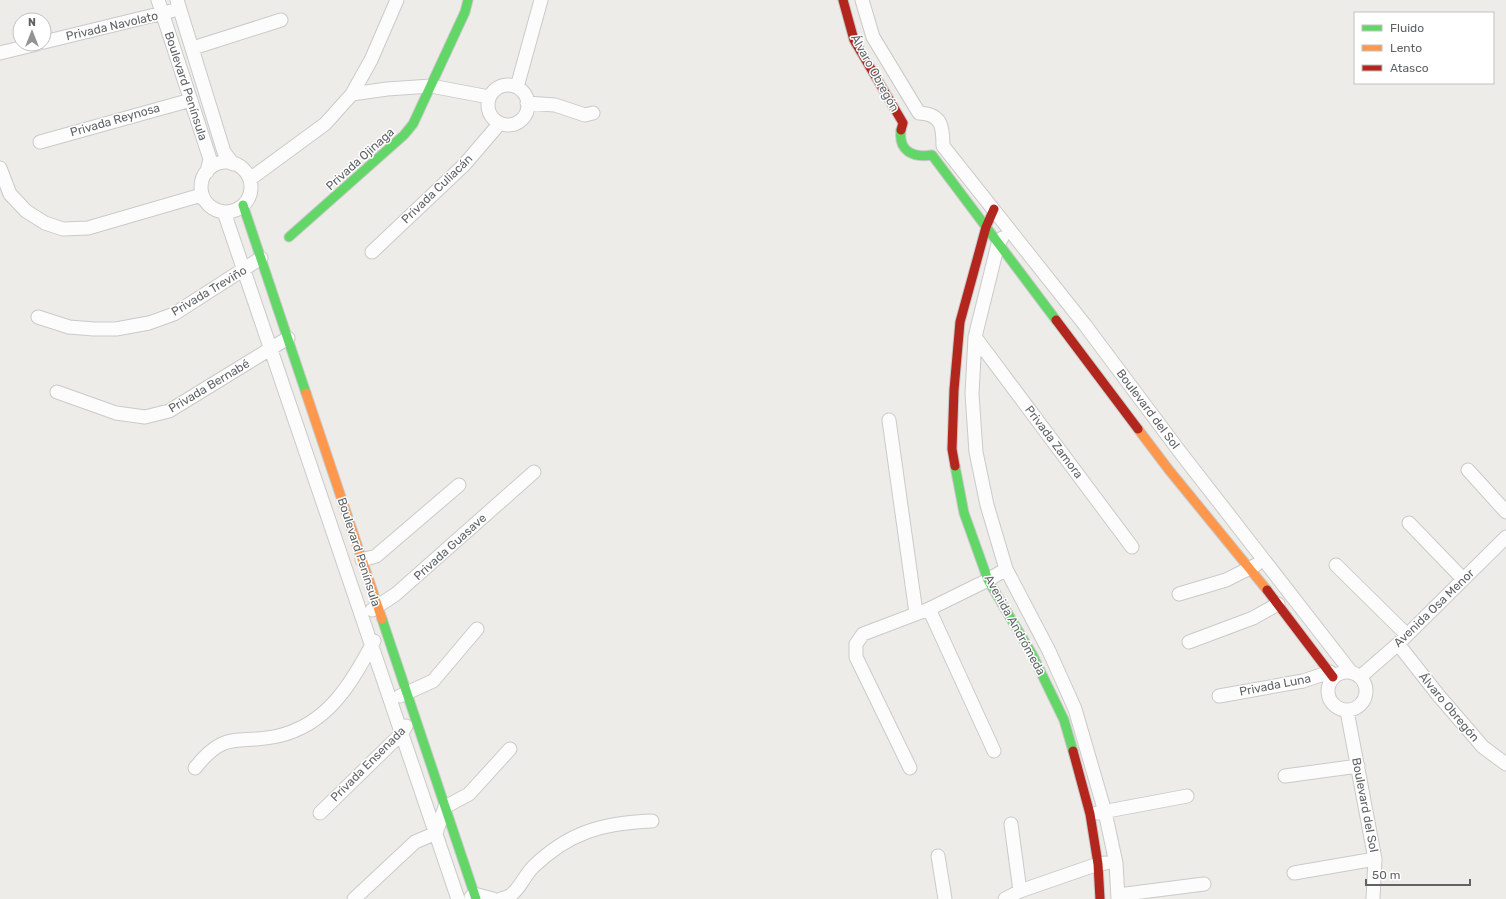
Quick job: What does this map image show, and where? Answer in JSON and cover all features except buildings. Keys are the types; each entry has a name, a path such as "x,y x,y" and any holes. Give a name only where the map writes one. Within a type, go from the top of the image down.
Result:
{"street":[{"name":"Boulevard Península","path":"158,0 210,158 207,172"},
{"path":"250,179 325,124 352,94 371,60 397,0"},
{"name":"Privada Ojinaga","path":"289,237 404,135 413,124 466,12 468,0"},
{"path":"517,87 541,0"},
{"name":"Álvaro Obregón","path":"843,0 854,40 903,123 900,132 900,139 906,151 918,157 932,155"},
{"name":"Álvaro Obregón","path":"862,0 873,37 919,113 927,113 940,122 943,128 944,146"},
{"name":"Boulevard Península","path":"179,4 224,152 233,164"},
{"name":"Privada Navolato","path":"52,40 163,14 179,4"},
{"path":"193,48 281,20"},
{"path":"0,53 12,50"},
{"path":"504,85 517,87 526,97 528,103 524,116 519,121 506,125 494,120 488,109 490,97 493,91 504,85"},
{"path":"352,94 387,89 431,86 490,97"},
{"name":"Privada Reynosa","path":"40,142 191,100"},
{"path":"528,103 555,105 585,115 593,113"},
{"name":"Privada Culiacán","path":"372,252 464,165 500,123"},
{"name":"Boulevard del Sol","path":"944,146 1355,674"},
{"name":"Boulevard del Sol","path":"932,155 1169,470 1251,569 1332,675"},
{"path":"0,168 10,194 26,211 45,223 63,229 88,228 198,196 204,199 216,210 232,212 243,205 250,196 250,179 240,167 233,164 217,164 207,172 202,182 201,191 204,199"},
{"name":"Boulevard Península","path":"243,205 445,807 473,897"},
{"name":"Avenida Andrómeda","path":"994,209 986,227 960,322 954,390 952,449 964,513 988,580 1032,654 1064,720 1090,814 1098,864 1100,899"},
{"name":"Boulevard Península","path":"224,212 458,899"},
{"name":"Avenida Andrómeda","path":"1008,228 998,244 975,337 972,394 976,452 987,506 1006,569 1049,651 1075,709 1105,812 1116,863 1118,897"},
{"name":"Privada Treviño","path":"38,317 69,326 94,329 116,329 149,323 174,314 261,258"},
{"name":"Privada Zamora","path":"975,337 1132,547"},
{"name":"Privada Bernabé","path":"57,392 116,413 145,417 169,411 288,338"},
{"path":"889,420 916,613"},
{"path":"1468,470 1506,512"},
{"name":"Privada Guasave","path":"362,617 396,594 534,472"},
{"path":"362,560 376,556 459,485"},
{"path":"1408,523 1463,580"},
{"name":"Avenida Osa Menor","path":"1355,674 1402,640 1506,537"},
{"path":"1179,594 1226,580 1251,569 1264,559"},
{"name":"Álvaro Obregón","path":"1336,565 1402,640 1439,696 1483,747 1506,764"},
{"path":"910,768 856,657 856,644 863,634 929,609 988,580 1006,569"},
{"path":"1189,642 1253,618 1278,604"},
{"path":"929,609 994,751"},
{"path":"195,768 207,753 218,744 234,740 279,736 306,725 324,714 342,695 383,624"},
{"path":"391,700 433,681 477,629"},
{"path":"1341,673 1355,674 1366,688 1366,695 1360,706 1347,711 1336,708 1329,700 1327,690 1332,675 1341,673"},
{"name":"Privada Luna","path":"1219,696 1332,675"},
{"name":"Boulevard del Sol","path":"1347,711 1375,859 1373,899"},
{"name":"Privada Ensenada","path":"320,813 402,733 413,714"},
{"path":"354,899 415,842 436,833 445,807 469,794 510,749"},
{"path":"1285,776 1358,766"},
{"path":"1090,814 1187,796"},
{"path":"501,899 512,894 526,874 547,853 567,840 610,824 652,821"},
{"path":"1011,824 1020,891"},
{"path":"938,856 944,899"},
{"path":"1294,873 1375,859"},
{"path":"1005,899 1020,891 1098,864 1116,863"},
{"path":"1118,897 1204,884"},
{"path":"473,897 493,899"}],"traffic: fast":[{"path":"289,237 404,135 413,124 465,12 468,0"},
{"path":"901,130 904,148 913,154 925,156 932,155 1056,320"},
{"path":"243,205 306,393"},
{"path":"955,466 964,513 988,580 1032,654 1064,720 1073,751"},
{"path":"382,619 476,899"}],"traffic: slow":[{"path":"306,393 382,619"},
{"path":"1138,429 1169,470 1267,590"}],"traffic: jam":[{"path":"843,0 854,40 903,123 901,130"},
{"path":"955,466 952,449 954,390 960,322 986,227 994,209"},
{"path":"1056,320 1138,429"},
{"path":"1267,590 1333,677"},
{"path":"1073,751 1090,814 1098,864 1100,899"}]}
